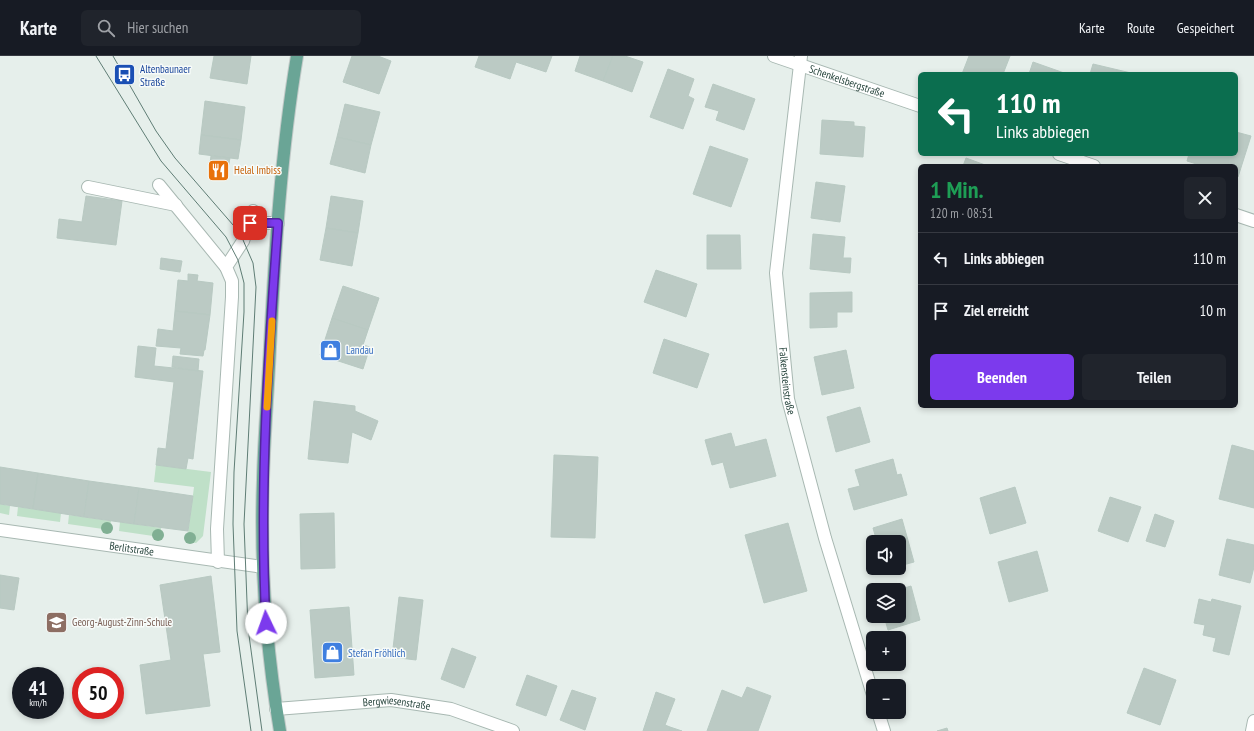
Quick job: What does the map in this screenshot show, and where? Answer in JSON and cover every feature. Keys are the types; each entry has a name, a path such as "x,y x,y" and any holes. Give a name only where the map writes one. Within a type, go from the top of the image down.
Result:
{"main road":[{"path":"280,731 266,623 263,567 263,481 284,146 297,56"}],"street":[{"name":"Schenkelsbergstraße","path":"774,56 800,60 918,105"},
{"name":"Falkensteinstraße","path":"800,60 776,273 788,399 825,538 868,679"},
{"path":"1065,156 1088,164"},
{"path":"159,185 226,266 232,281 217,529 218,562"},
{"path":"88,187 176,205"},
{"path":"226,266 243,241 253,211"},
{"path":"1238,216 1254,221"},
{"path":"250,223 278,223"},
{"name":"Berlitstraße","path":"0,530 218,562 263,567"},
{"name":"Bergwiesenstraße","path":"276,709 391,700 451,709 513,731"},
{"path":"880,719 884,731"},
{"path":"1252,731 1254,721"}],"green space":[{"path":"156,465 211,472 203,536 196,543 187,541 194,487 154,482"},
{"path":"0,504 10,506 9,515 0,513"},
{"path":"18,507 61,513 60,522 17,516"},
{"path":"69,515 111,521 110,530 68,524"},
{"path":"120,522 161,528 160,537 119,531"}],"building":[{"path":"214,56 251,56 247,84 210,78"},
{"path":"352,56 378,56 391,61 379,94 343,82"},
{"path":"479,56 552,56 546,72 516,62 510,79 475,67"},
{"path":"580,56 613,56 603,81 575,71"},
{"path":"613,56 625,56 643,62 632,92 603,81"},
{"path":"969,56 1010,56 1004,72 963,72"},
{"path":"1033,62 1061,72 1030,72"},
{"path":"1093,64 1127,72 1091,72"},
{"path":"668,69 694,79 688,96 694,99 683,129 650,117"},
{"path":"713,84 755,99 744,130 716,120 719,111 705,107"},
{"path":"205,101 245,107 241,140 201,135"},
{"path":"345,104 380,112 371,145 337,137"},
{"path":"822,120 854,122 854,126 865,127 863,157 820,154"},
{"path":"1238,133 1251,136 1238,177 1238,164 1197,164 1187,161 1188,156 1238,156"},
{"path":"201,135 241,140 238,159 199,154"},
{"path":"337,137 371,145 365,173 330,164"},
{"path":"710,146 748,159 731,207 693,194"},
{"path":"211,156 230,158 227,173 218,180 209,170"},
{"path":"966,158 982,164 964,164"},
{"path":"816,182 845,186 840,222 811,218"},
{"path":"86,196 122,201 116,245 57,238 59,219 82,222"},
{"path":"331,196 363,201 358,233 326,228"},
{"path":"326,228 358,233 352,266 320,260"},
{"path":"813,234 845,237 843,258 851,258 850,273 810,269"},
{"path":"707,235 740,235 741,269 707,269"},
{"path":"161,258 182,261 180,272 160,269"},
{"path":"656,270 697,284 686,317 644,302"},
{"path":"188,274 198,275 197,281 213,283 210,315 175,311 178,280 188,281"},
{"path":"343,286 379,298 368,330 332,318"},
{"path":"852,292 852,312 837,312 837,327 810,328 810,293"},
{"path":"175,311 210,315 203,356 180,354 181,348 156,346 158,329 173,331"},
{"path":"332,318 368,330 363,345 370,347 363,369 320,355"},
{"path":"664,339 709,354 697,388 653,373"},
{"path":"138,346 156,348 154,366 203,371 193,459 188,458 186,469 156,465 158,448 166,449 174,382 135,377"},
{"path":"846,350 854,388 822,395 814,357"},
{"path":"173,356 199,359 198,371 172,367"},
{"path":"314,401 355,406 355,411 378,421 371,440 352,432 348,463 308,459"},
{"path":"860,407 870,442 836,452 827,417"},
{"path":"731,433 735,447 766,439 776,476 730,488 723,462 712,465 705,440"},
{"path":"1232,445 1254,451 1254,508 1219,499"},
{"path":"554,455 598,457 595,538 551,537"},
{"path":"893,459 897,475 901,474 907,495 854,510 848,489 860,486 855,470"},
{"path":"0,467 38,473 33,509 0,504"},
{"path":"38,473 89,481 84,517 33,509"},
{"path":"89,481 139,488 134,524 84,517"},
{"path":"1015,487 1026,523 990,534 980,498"},
{"path":"139,488 193,496 188,531 134,524"},
{"path":"1110,497 1141,507 1128,542 1098,531"},
{"path":"334,513 335,568 301,569 300,514"},
{"path":"1155,514 1174,521 1165,547 1146,541"},
{"path":"902,519 914,562 906,564 906,535 875,535 873,528"},
{"path":"788,523 807,591 764,603 745,535"},
{"path":"1227,539 1254,545 1254,567 1250,583 1219,575"},
{"path":"1037,551 1048,591 1009,602 998,562"},
{"path":"0,575 19,578 14,610 0,608"},
{"path":"211,576 220,652 203,654 210,706 146,714 140,665 171,660 160,585"},
{"path":"911,586 920,620 888,630 886,623 906,623 906,588"},
{"path":"399,597 423,600 416,660 392,657"},
{"path":"1199,599 1211,602 1212,599 1241,606 1229,655 1213,651 1216,638 1203,635 1205,625 1194,623"},
{"path":"349,607 354,675 315,678 310,610"},
{"path":"452,648 476,657 464,688 441,679"},
{"path":"1144,668 1176,680 1160,725 1127,713"},
{"path":"527,675 557,686 546,716 516,705"},
{"path":"747,687 771,696 758,731 707,731 722,690 742,698"},
{"path":"572,690 596,698 585,730 560,720"},
{"path":"656,692 675,699 665,725 670,727 669,731 643,731"},
{"path":"670,727 682,731 669,731"},
{"path":"947,728 948,731 937,731"}],"tram line":[{"path":"96,56 161,161 226,237 238,260 244,283 244,312 234,472 233,524 237,631 251,731"},
{"path":"113,56 156,131 175,158 240,233 253,263 256,287 244,524 248,628 262,731"}],"slow traffic":[{"path":"267,407 272,321"}],"place":[{"name":"Altenbaunaer Straße","path":"124,75"},
{"name":"Helal Imbiss","path":"218,170"},
{"name":"Landau","path":"331,350"},
{"name":"Georg-August-Zinn-Schule","path":"57,622"},
{"name":"Stefan Fröhlich","path":"332,653"}],"route":[{"path":"250,223 278,223 263,481 263,567 266,623"}]}
